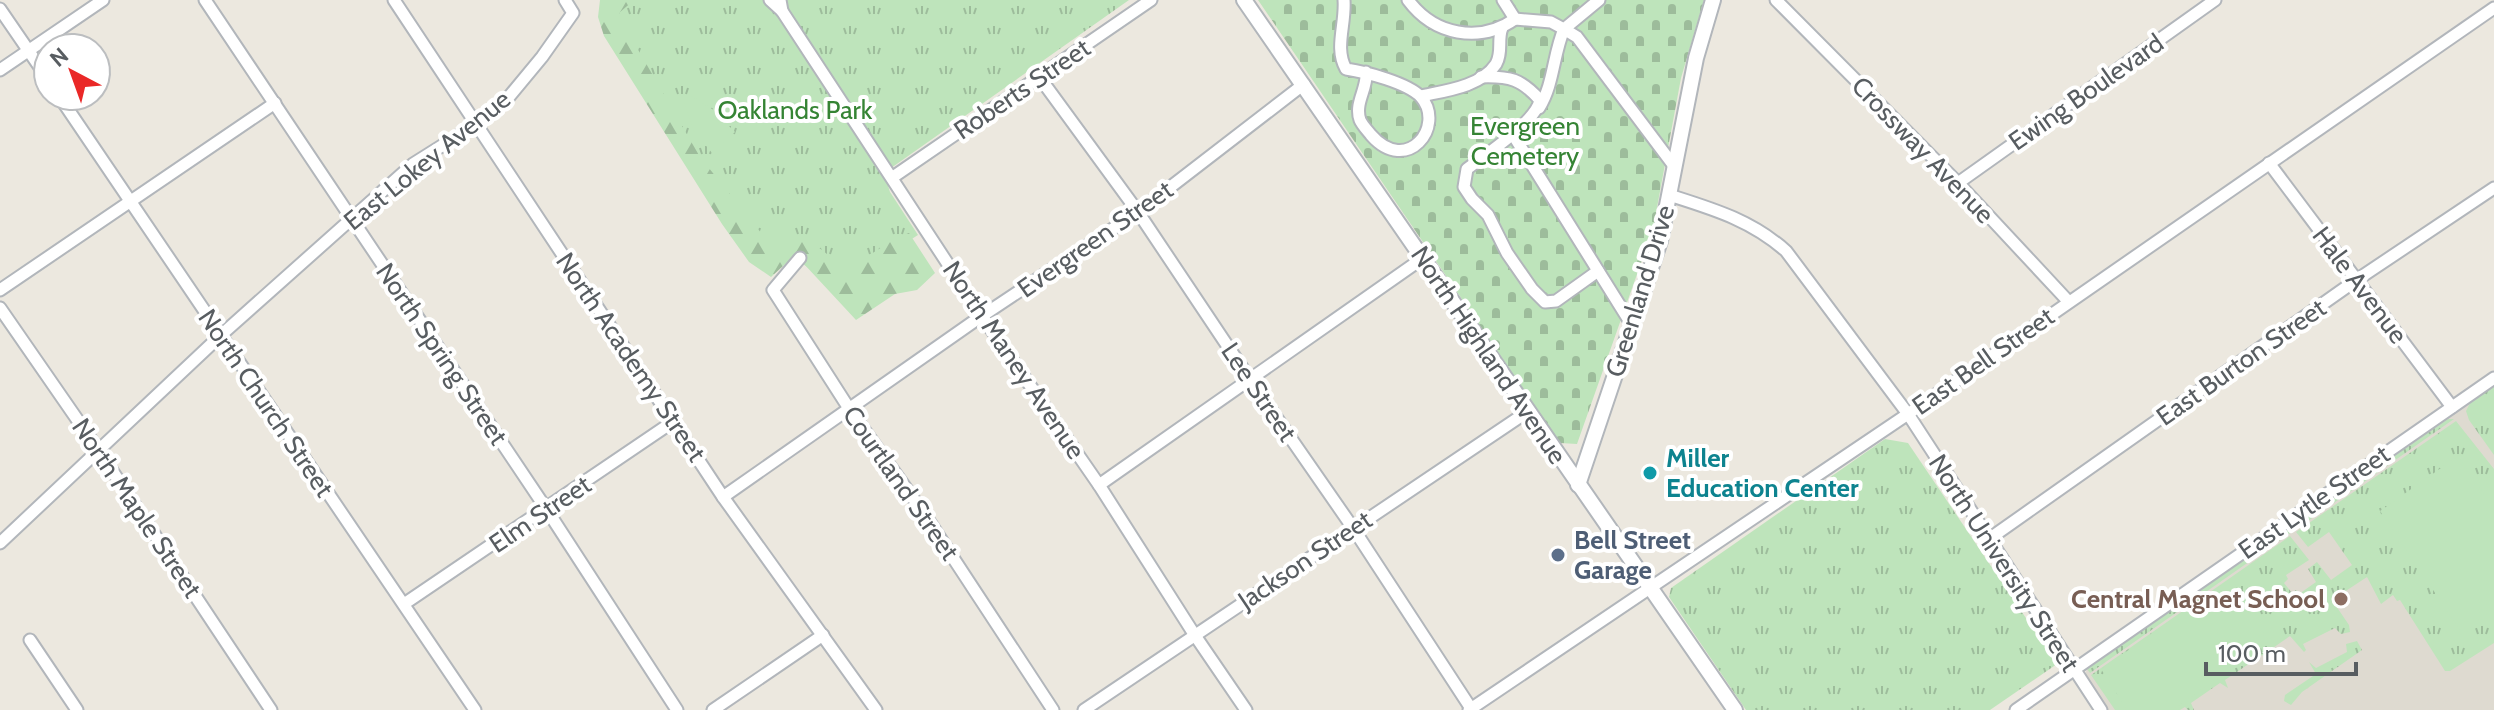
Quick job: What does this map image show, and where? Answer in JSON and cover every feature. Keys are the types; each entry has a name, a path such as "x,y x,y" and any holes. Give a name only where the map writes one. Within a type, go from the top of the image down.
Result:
{"street":[{"path":"0,70 103,0"},
{"name":"North Spring Street","path":"205,0 547,510 677,710"},
{"name":"North Academy Street","path":"394,0 723,497 876,710"},
{"name":"East Lokey Avenue","path":"0,543 220,336 413,164 475,125 508,98 573,13 565,0"},
{"name":"North Maney Avenue","path":"770,0 781,5 982,316 1099,485 1246,710"},
{"name":"Roberts Street","path":"893,177 1151,0"},
{"name":"North Highland Avenue","path":"1244,0 1735,710"},
{"path":"1344,0 1340,58 1346,69 1366,72 1421,96 1460,87 1481,77 1495,65 1501,47 1499,36 1502,28"},
{"path":"1408,0 1424,18 1450,32 1477,33 1502,28 1515,19 1551,22 1577,37 1674,166"},
{"path":"1503,0 1515,19"},
{"path":"1598,271 1556,301 1545,302 1507,253 1488,215 1464,187 1467,169 1538,109 1549,93 1558,44 1564,29 1599,0"},
{"name":"Greenland Drive","path":"1578,485 1660,241 1696,58 1713,0"},
{"name":"Crossway Avenue","path":"1776,0 1958,183 2068,301"},
{"name":"Ewing Boulevard","path":"1958,183 2215,0"},
{"name":"East Bell Street","path":"1471,710 1908,414 2494,8"},
{"path":"0,9 32,54"},
{"path":"1495,65 1502,77"},
{"path":"1366,72 1367,80 1359,104 1360,120 1382,147 1399,152 1414,147 1426,134 1429,113 1421,96"},
{"path":"1481,77 1502,77 1525,83 1540,100 1538,109"},
{"name":"Lee Street","path":"1040,78 1138,212 1353,528 1471,710"},
{"name":"Evergreen Street","path":"723,497 982,316 1138,212 1304,84"},
{"path":"0,290 275,103"},
{"name":"North Church Street","path":"69,112 475,710"},
{"path":"1512,133 1632,325"},
{"name":"Hale Avenue","path":"2269,163 2452,407"},
{"name":"East Burton Street","path":"1989,539 2355,281 2494,188"},
{"name":"North University Street","path":"1669,195 1747,222 1786,251 1908,414 2101,710"},
{"name":"Courtland Street","path":"800,258 773,290 850,410 923,512 1053,710"},
{"path":"1099,485 1423,258"},
{"name":"North Maple Street","path":"0,308 271,710"},
{"name":"East Lytle Street","path":"2016,710 2494,378"},
{"name":"Jackson Street","path":"1084,710 1527,412"},
{"name":"Elm Street","path":"404,604 547,510 674,421"},
{"path":"713,710 823,635"},
{"path":"30,640 77,710"}],"shaded area":[{"name":"Central Magnet School","path":"2494,386 2494,710 2108,710 2085,675 2087,669"}],"green space":[{"path":"600,0 634,0 619,13 629,34 700,157 766,239 786,236 801,238 839,265 868,256 909,233 935,273 917,290 895,294 856,320 804,264 793,257 771,277 749,262 604,36 598,17"},
{"name":"Oaklands Park","path":"616,0 1129,0 884,173 890,192 918,235 836,287 793,257 773,274 606,9"},
{"name":"Evergreen Cemetery","path":"1258,0 1704,0 1681,78 1653,229 1577,444 1560,443"},
{"path":"690,95 712,109 735,132 712,153 694,131 684,101"},
{"path":"2494,385 2494,455 2466,411 2470,403"},
{"path":"2448,419 2454,419 2295,530 2293,526"},
{"name":"Central Magnet School","path":"2456,421 2494,469 2494,643 2450,671 2445,671 2400,600 2397,601 2393,595 2381,604 2367,577 2332,600 2349,625 2350,632 2341,634 2335,628 2303,644 2304,652 2290,636 2267,652 2270,659 2262,655 2225,680 2228,688 2220,683 2191,703 2194,710 2185,707 2180,710 2115,710 2091,675 2290,536 2309,560 2286,575 2288,579 2284,583 2292,593 2296,590 2299,594 2316,582 2308,569 2317,562 2331,580 2352,565 2329,532 2308,547 2296,532"},
{"path":"1885,439 1908,443 2057,664 1990,710 1746,710 1669,597 1671,588"},
{"path":"2458,456 2494,509 2494,616 2464,636 2380,511"},
{"path":"2287,530 2290,533 2090,673 2087,669"},
{"path":"2228,581 2270,642 2172,710 2127,710 2101,669"},
{"path":"2357,641 2362,650 2302,692 2291,705 2284,701 2285,695 2316,674 2309,662 2316,668 2347,652 2346,644"}],"place":[{"name":"Miller Education Center","path":"1650,473"},
{"name":"Bell Street Garage","path":"1558,555"},
{"name":"Central Magnet School","path":"2341,599"}]}
